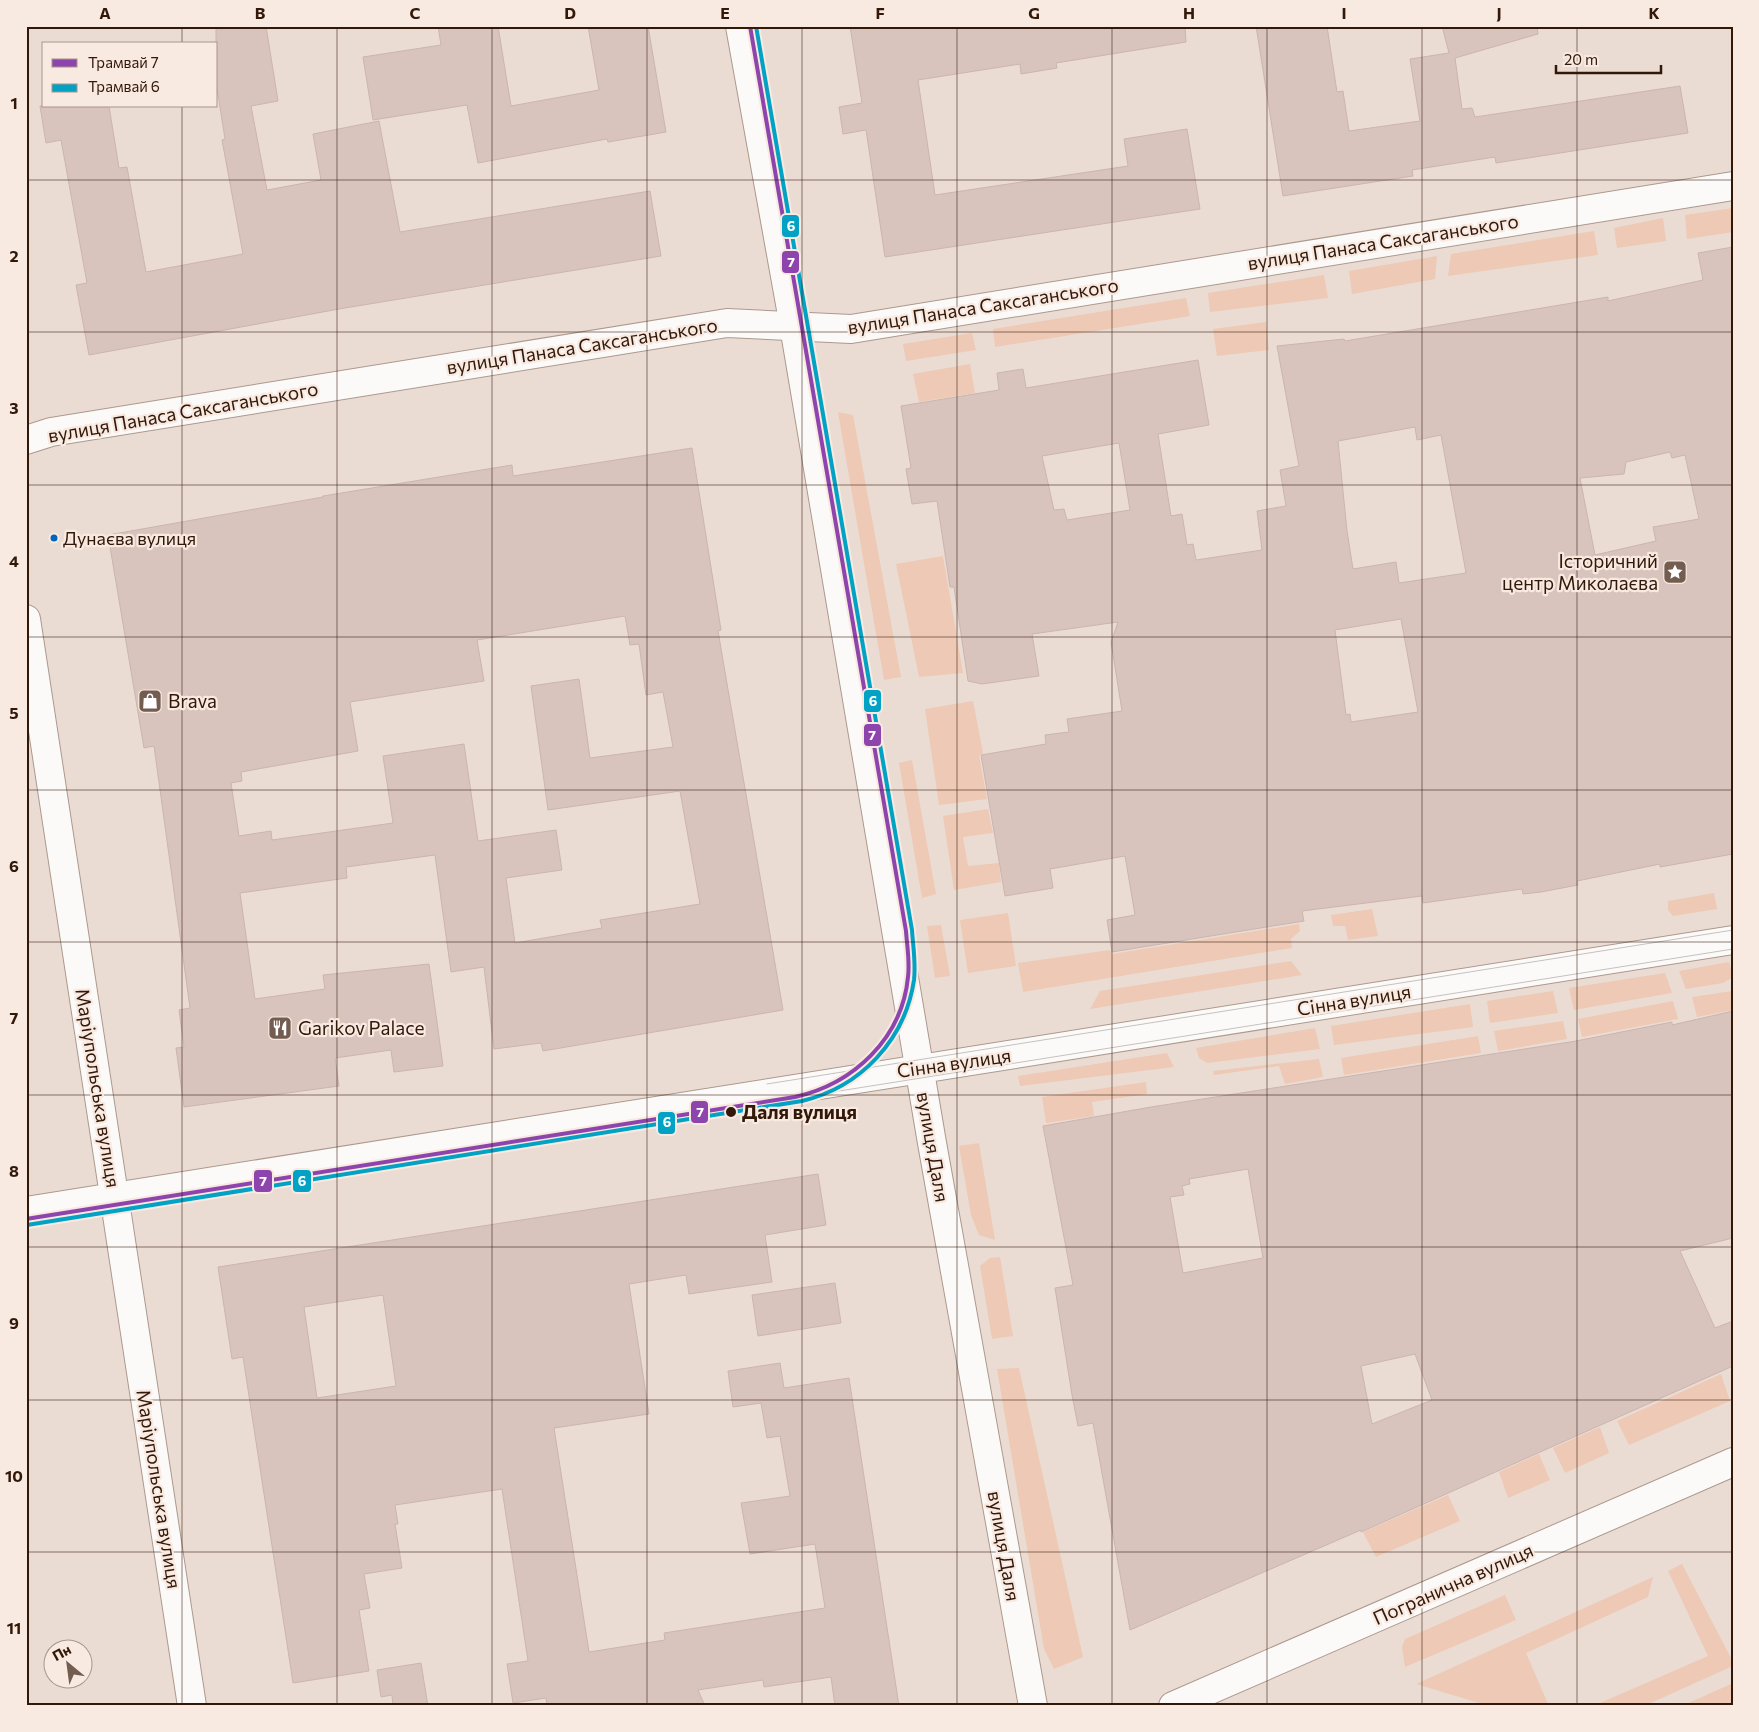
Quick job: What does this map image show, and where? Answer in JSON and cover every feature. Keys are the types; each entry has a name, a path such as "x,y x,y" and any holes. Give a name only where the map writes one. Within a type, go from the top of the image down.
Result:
{"street":[{"name":"вулиця Даля","path":"740,26 794,326 920,1068 1033,1706"},
{"name":"вулиця Панаса Саксаганського","path":"26,440 51,432 727,323 851,328 1733,186"},
{"name":"Маріупольська вулиця","path":"26,619 192,1706"},
{"name":"Сінна вулиця","path":"26,1210 1733,940"},
{"name":"Погранична вулиця","path":"1173,1706 1733,1462"}],"shaded area":[{"path":"1733,208 1733,232 1687,239 1685,215"},
{"path":"1663,218 1666,241 1617,248 1614,228"},
{"path":"1594,231 1598,255 1448,276 1451,254"},
{"path":"1437,256 1435,279 1352,294 1349,271"},
{"path":"1324,275 1328,298 1210,312 1208,293"},
{"path":"1186,298 1190,316 995,347 993,329"},
{"path":"1266,322 1269,350 1217,356 1213,329"},
{"path":"972,333 976,350 906,361 903,344"},
{"path":"970,364 975,393 919,402 913,374"},
{"path":"838,412 853,415 901,677 884,680"},
{"path":"943,556 963,673 919,677 896,564"},
{"path":"973,701 983,753 979,755 987,799 939,805 925,709"},
{"path":"912,760 936,894 922,898 899,763"},
{"path":"988,809 993,833 963,837 968,866 999,863 1001,882 954,890 943,816"},
{"path":"1714,893 1717,909 1673,916 1668,910 1668,901"},
{"path":"1372,909 1378,936 1348,940 1345,926 1333,926 1331,915"},
{"path":"1008,913 1016,966 968,973 960,920"},
{"path":"1299,924 1300,931 1291,939 1292,948 1023,992 1018,963 1110,950 1112,954"},
{"path":"941,925 950,976 935,978 927,926"},
{"path":"1291,961 1302,975 1090,1009 1100,991"},
{"path":"1729,962 1733,977 1723,983 1686,989 1679,971"},
{"path":"1665,973 1672,993 1574,1010 1569,988"},
{"path":"1553,991 1558,1013 1490,1023 1487,1001"},
{"path":"1732,991 1733,1010 1697,1017 1692,997"},
{"path":"1673,1001 1678,1019 1582,1037 1578,1019"},
{"path":"1470,1004 1473,1027 1334,1045 1331,1026"},
{"path":"1563,1021 1567,1039 1498,1051 1494,1031"},
{"path":"1315,1028 1320,1049 1207,1063 1199,1058 1196,1048"},
{"path":"1478,1036 1481,1053 1344,1075 1341,1058"},
{"path":"1167,1053 1174,1067 1020,1086 1018,1076"},
{"path":"1319,1059 1323,1077 1285,1084 1279,1066 1214,1075 1213,1071"},
{"path":"1146,1082 1147,1094 1092,1102 1094,1116 1046,1123 1042,1097"},
{"path":"979,1143 995,1240 979,1235 971,1215 959,1146"},
{"path":"1000,1257 1013,1336 992,1339 980,1266 990,1258"},
{"path":"1019,1368 1083,1657 1054,1669 1044,1649 997,1369"},
{"path":"1721,1374 1730,1401 1629,1445 1617,1421"},
{"path":"1600,1427 1609,1453 1565,1473 1553,1448"},
{"path":"1539,1454 1550,1480 1508,1498 1499,1472"},
{"path":"1448,1495 1460,1521 1376,1557 1363,1532"},
{"path":"1682,1564 1733,1662 1733,1666 1644,1706 1593,1706 1708,1656 1668,1571"},
{"path":"1653,1577 1648,1597 1526,1653 1549,1706 1489,1706 1416,1684"},
{"path":"1505,1595 1516,1620 1405,1667 1402,1647 1405,1639"},
{"path":"1733,1683 1733,1706 1682,1706"}],"building":[{"path":"216,26 266,26 278,101 251,106 267,190 321,180 313,134 379,121 400,232 650,191 661,256 339,309 89,355 76,285 87,283 61,140 46,143 40,106 42,108 109,108 119,168 127,167 146,272 243,254 222,140 225,139 218,95 218,42 216,42"},
{"path":"438,26 498,26 511,106 599,90 588,26 648,26 666,132 608,142 607,139 478,163 467,105 373,120 363,57 441,45"},
{"path":"850,26 1185,26 1186,42 1056,63 1057,68 1021,74 1020,64 918,80 935,195 1128,166 1124,139 1187,129 1200,209 885,257 866,130 843,134 839,107 862,103"},
{"path":"1256,26 1327,26 1337,92 1343,91 1349,131 1420,121 1410,59 1449,53 1442,26 1537,26 1538,34 1455,58 1462,109 1472,108 1475,117 1680,86 1688,133 1496,163 1495,157 1412,170 1413,176 1283,196"},
{"path":"1733,247 1733,854 1660,867 1660,864 1577,881 1578,885 1541,892 1523,894 1522,889 1423,903 1422,896 1302,911 1304,921 1112,952 1107,920 1135,915 1125,856 1050,869 1053,888 1005,896 981,755 1046,744 1045,735 1069,732 1067,719 1122,711 1111,642 1118,622 1032,634 1039,676 982,684 968,681 954,587 950,587 937,501 912,504 906,469 911,468 901,406 999,390 997,373 1023,369 1026,388 1198,360 1209,425 1158,434 1171,516 1182,514 1187,545 1193,544 1196,560 1262,550 1257,511 1286,506 1280,470 1299,466 1277,346 1344,339 1345,341 1608,297 1608,301 1703,280 1698,253","holes":["1415,427 1417,440 1441,435 1466,573 1399,583 1396,562 1353,569 1347,531 1338,441","1119,443 1130,510 1067,520 1064,509 1054,510 1042,456","1670,452 1672,458 1685,455 1699,519 1653,527 1656,541 1595,555 1580,478 1624,474 1626,462","1401,619 1418,712 1351,722 1350,714 1346,715 1335,630"]},
{"path":"692,448 721,630 718,631 783,1010 543,1051 541,1043 494,1049 484,967 451,972 435,855 346,867 347,878 240,893 255,999 325,989 323,975 429,964 443,1066 394,1072 391,1050 335,1058 339,1086 184,1107 176,1048 184,1047 179,1010 190,1008 154,746 144,748 108,535 323,496 512,465 513,476","holes":["625,616 630,645 639,644 646,695 663,692 673,747 590,758 579,679 531,686 548,810 680,791 700,904 600,920 602,928 515,943 506,878 562,870 556,830 478,841 464,744 383,756 393,823 272,840 271,831 239,836 231,783 242,781 241,772 358,751 350,702 484,681 477,640"]},
{"path":"1733,1011 1733,1238 1680,1251 1715,1328 1733,1321 1733,1366 1361,1532 1361,1530 1130,1630 1093,1423 1078,1426 1072,1395 1055,1288 1073,1285 1043,1126 1151,1107 1576,1041 1672,1022 1672,1025","holes":["1248,1169 1263,1258 1183,1273 1170,1197 1184,1195 1182,1186 1190,1184 1189,1179","1415,1354 1432,1400 1372,1424 1361,1366"]},
{"path":"818,1174 826,1225 765,1235 772,1282 689,1294 686,1275 629,1284 649,1414 554,1428 589,1652 665,1640 664,1633 825,1608 815,1544 750,1554 741,1503 790,1496 780,1436 767,1438 761,1403 733,1407 728,1371 780,1363 784,1388 849,1378 899,1706 835,1706 831,1677 764,1687 763,1680 698,1690 705,1706 547,1706 546,1698 513,1703 507,1664 528,1661 502,1489 395,1505 398,1524 395,1524 402,1568 364,1574 370,1608 359,1610 369,1671 293,1683 243,1357 232,1359 218,1267","holes":["383,1295 396,1386 317,1398 304,1307"]},
{"path":"835,1283 841,1323 758,1336 752,1295"},
{"path":"421,1663 428,1706 393,1706 392,1695 381,1697 377,1670"}],"tram line":[{"name":"7","path":"26,1219 795,1097 816,1091 855,1070 885,1039 896,1020 904,999 909,971 906,931 750,26"},
{"name":"6","path":"27,1225 802,1101 843,1085 877,1058 890,1041 901,1022 909,1002 914,980 915,961 912,930 756,26"},
{"path":"767,1084 1733,930"},
{"path":"770,1102 1733,949"}],"place":[{"name":"Дунаєва вулиця","path":"54,538"},
{"name":"Історичний центр Миколаєва","path":"1675,572"},
{"name":"Brava","path":"150,701"},
{"name":"Garikov Palace","path":"280,1028"},
{"name":"Даля вулиця","path":"731,1112"}]}
